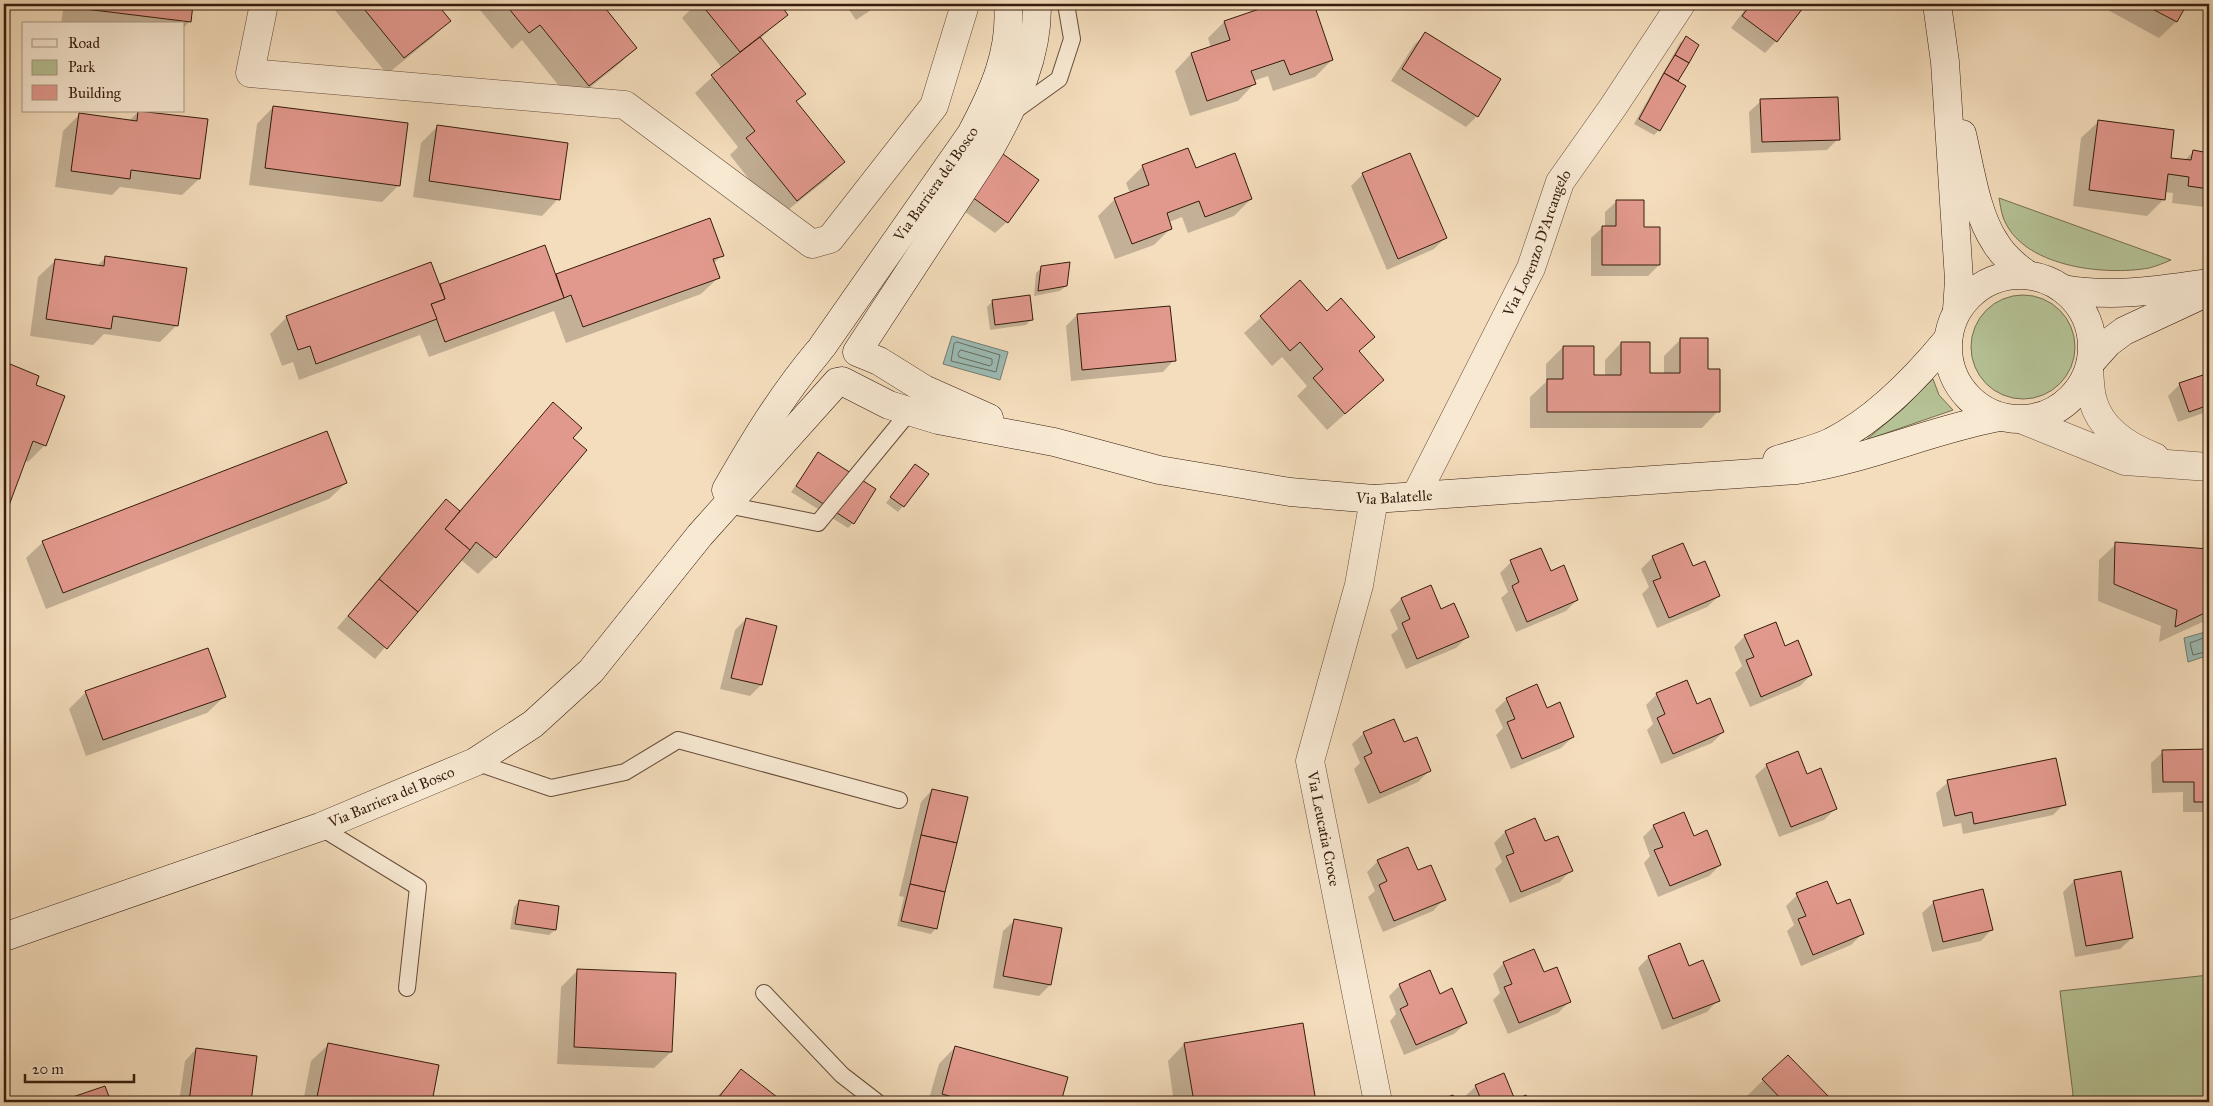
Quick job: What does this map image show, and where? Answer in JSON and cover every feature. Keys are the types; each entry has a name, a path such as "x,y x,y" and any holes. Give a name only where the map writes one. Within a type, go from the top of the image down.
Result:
{"main road":[{"path":"264,4 250,73 625,105 812,244 830,239 934,106 964,8"},
{"name":"Via Barriera del Bosco","path":"4,937 320,827 475,762 533,724 591,671 700,535 761,429 791,385 820,350 971,134 1002,69 1010,23 1008,4"},
{"name":"Via Barriera del Bosco","path":"857,352 992,147 1025,77 1033,45 1037,4"},
{"name":"Via Lorenzo D'Arcangelo","path":"1416,495 1531,268 1560,182 1681,4"},
{"path":"1937,4 1945,62 1959,280 1957,310 1948,339 1948,359 1954,378 1961,390 1980,408 2125,461 2209,467"},
{"path":"1945,62 1983,215 1994,242 2010,261 2028,276"},
{"path":"1957,310 1970,294 1988,283 2007,276 2028,276 2046,280 2063,289 2078,303 2088,321 2092,342 2090,366 2093,402 2107,427 2137,450 2178,466"},
{"path":"2063,289 2088,294 2130,294 2209,283"},
{"path":"1737,474 1829,466 1974,422 2044,416 2064,405 2079,390 2090,366 2108,343 2124,331 2209,291"},
{"path":"883,310 883,331 898,362 908,402"},
{"path":"1737,474 1831,442 1869,417 1918,375 1948,339"},
{"path":"839,340 850,344 857,352 879,361 908,402 831,381 820,372 817,366 820,350 826,343 839,340"},
{"path":"700,535 839,382 852,376 858,360 857,352"},
{"path":"818,406 836,400 851,399 908,402"},
{"name":"Via Balatelle","path":"908,402 938,420 1054,442 1160,470 1233,484 1290,492 1374,498 1737,474"},
{"name":"Via Leucatia Croce","path":"1374,498 1359,585 1310,761 1378,1102"}],"lane":[{"path":"1009,114 1059,80 1072,39 1066,4"},
{"path":"727,505 818,522 908,402"},
{"path":"475,762 551,788 625,772 678,740 899,800"},
{"path":"320,827 418,887 406,988"},
{"path":"764,993 842,1075 877,1102"}],"green space":[{"path":"1999,198 2171,260 2149,268 2110,270 2088,269 2045,257 2027,247 2013,234 2003,217"},
{"path":"2023,295 2043,299 2052,304 2066,318 2071,327 2075,347 2071,367 2066,376 2052,390 2043,395 2023,399 2003,395 1994,390 1980,376 1975,367 1971,347 1975,327 1980,318 1994,304 2003,299"},
{"path":"1933,379 1939,395 1953,410 1866,440 1903,409"},
{"path":"2209,975 2209,1102 2071,1102 2073,1094 2060,991"}],"water":[{"path":"952,336 1008,352 1000,380 943,364"},
{"path":"2209,631 2209,655 2188,662 2184,638"}],"building":[{"path":"78,4 193,4 191,22 77,8"},
{"path":"360,4 437,4 451,21 404,58"},
{"path":"505,4 602,4 637,48 589,86 540,25 529,33"},
{"path":"701,4 780,4 788,15 740,52"},
{"path":"1274,4 1314,4 1333,60 1290,75 1284,60 1251,71 1256,84 1207,101 1191,53 1230,40 1224,21"},
{"path":"1751,4 1806,4 1777,42 1742,16"},
{"path":"2143,4 2187,4 2177,22"},
{"path":"1425,32 1501,79 1478,117 1402,69"},
{"path":"1686,36 1699,45 1689,63 1675,55"},
{"path":"760,37 806,94 796,101 845,162 797,201 746,138 755,131 711,75"},
{"path":"1675,55 1689,63 1678,81 1664,73"},
{"path":"1664,73 1686,86 1660,131 1639,119"},
{"path":"1838,97 1840,140 1762,142 1760,99"},
{"path":"273,106 408,123 400,186 265,168"},
{"path":"138,112 208,119 200,179 131,170 130,179 71,171 79,113 137,121"},
{"path":"2098,120 2174,130 2171,158 2191,160 2193,150 2209,153 2209,189 2188,186 2189,177 2168,174 2165,200 2089,190"},
{"path":"437,125 568,143 560,200 429,181"},
{"path":"1188,148 1196,168 1235,153 1252,199 1205,217 1199,201 1167,213 1172,229 1132,244 1114,198 1149,185 1142,165"},
{"path":"1410,153 1447,238 1398,259 1362,173"},
{"path":"1003,154 1039,180 1008,223 972,197"},
{"path":"1616,200 1644,200 1644,227 1660,227 1660,265 1602,265 1602,226 1616,226"},
{"path":"710,218 724,256 713,259 720,278 583,327 571,295 564,298 556,274"},
{"path":"545,245 564,298 445,342 431,304 445,299 440,284"},
{"path":"105,256 187,268 178,326 113,316 111,329 46,319 55,259 104,266"},
{"path":"431,262 445,299 431,304 437,319 316,364 310,346 298,350 286,316"},
{"path":"1070,262 1067,286 1038,291 1041,266"},
{"path":"1300,280 1327,311 1341,298 1375,337 1359,351 1384,380 1345,414 1313,378 1323,369 1300,342 1290,351 1260,316"},
{"path":"1030,295 1033,320 995,325 992,300"},
{"path":"1170,306 1176,361 1082,370 1077,314"},
{"path":"1680,338 1708,338 1708,369 1720,369 1720,412 1547,412 1547,379 1563,379 1563,346 1594,346 1594,375 1621,375 1621,342 1650,342 1650,373 1680,373"},
{"path":"10,364 39,376 36,385 65,396 46,446 33,441 8,508 4,506 4,380"},
{"path":"2209,373 2209,405 2189,412 2179,383"},
{"path":"553,402 582,428 573,438 587,450 496,558 476,542 470,550 445,529"},
{"path":"327,431 347,483 63,593 42,541"},
{"path":"818,452 876,489 854,524 796,486"},
{"path":"915,464 929,474 904,507 890,497"},
{"path":"446,499 460,511 445,529 470,550 418,612 379,579"},
{"path":"2115,542 2209,549 2209,611 2175,627 2177,610 2114,584"},
{"path":"1683,543 1693,566 1705,561 1720,596 1669,618 1653,581 1661,578 1652,556"},
{"path":"1541,548 1551,571 1564,565 1578,600 1527,622 1512,586 1519,582 1510,560"},
{"path":"379,579 418,612 387,649 348,616"},
{"path":"1431,585 1441,609 1454,603 1469,637 1417,659 1402,623 1410,619 1401,598"},
{"path":"746,618 777,626 762,685 731,678"},
{"path":"1776,622 1785,646 1798,640 1812,675 1761,697 1746,660 1754,657 1744,635"},
{"path":"208,648 226,697 103,740 85,691"},
{"path":"1687,680 1697,704 1710,698 1724,732 1673,754 1657,718 1665,714 1656,693"},
{"path":"1537,684 1547,708 1560,702 1574,737 1522,759 1507,722 1515,719 1506,698"},
{"path":"1394,719 1404,742 1417,737 1431,771 1380,793 1364,757 1372,753 1363,732"},
{"path":"2209,749 2209,802 2194,802 2194,782 2163,782 2162,750"},
{"path":"1798,751 1807,774 1821,768 1837,809 1791,827 1766,764"},
{"path":"2056,758 2066,805 1974,824 1972,812 1955,816 1947,780"},
{"path":"932,789 968,797 957,843 921,835"},
{"path":"1684,812 1694,836 1707,830 1721,865 1670,886 1654,850 1663,847 1653,825"},
{"path":"1535,818 1545,841 1558,836 1573,871 1521,892 1506,856 1514,853 1505,831"},
{"path":"921,835 957,843 945,892 910,884"},
{"path":"1408,847 1418,870 1431,865 1446,900 1394,921 1379,885 1387,881 1377,860"},
{"path":"2121,871 2133,938 2086,946 2074,880"},
{"path":"1827,881 1837,904 1850,899 1864,934 1813,955 1798,919 1806,916 1796,893"},
{"path":"910,884 945,892 937,929 901,921"},
{"path":"1983,889 1993,930 1943,942 1933,901"},
{"path":"519,900 559,906 556,930 515,924"},
{"path":"1014,919 1062,928 1051,985 1003,976"},
{"path":"1680,943 1689,966 1703,960 1720,1001 1673,1019 1648,956"},
{"path":"1534,949 1544,972 1557,967 1571,1002 1519,1023 1504,987 1512,984 1503,962"},
{"path":"577,969 676,973 672,1052 574,1047"},
{"path":"1430,970 1440,994 1452,988 1467,1023 1416,1045 1400,1009 1408,1005 1399,984"},
{"path":"1303,1023 1316,1102 1194,1102 1184,1043"},
{"path":"328,1043 439,1065 432,1102 316,1102"},
{"path":"955,1046 1068,1077 1061,1102 970,1102 942,1094"},
{"path":"196,1048 257,1056 251,1102 189,1102"},
{"path":"1788,1055 1834,1102 1784,1102 1762,1079"},
{"path":"741,1069 777,1097 773,1102 715,1102"},
{"path":"1504,1073 1515,1100 1526,1095 1529,1102 1482,1102 1475,1085"},
{"path":"105,1086 111,1102 58,1102"},
{"path":"1453,1095 1456,1102 1435,1102"}]}
